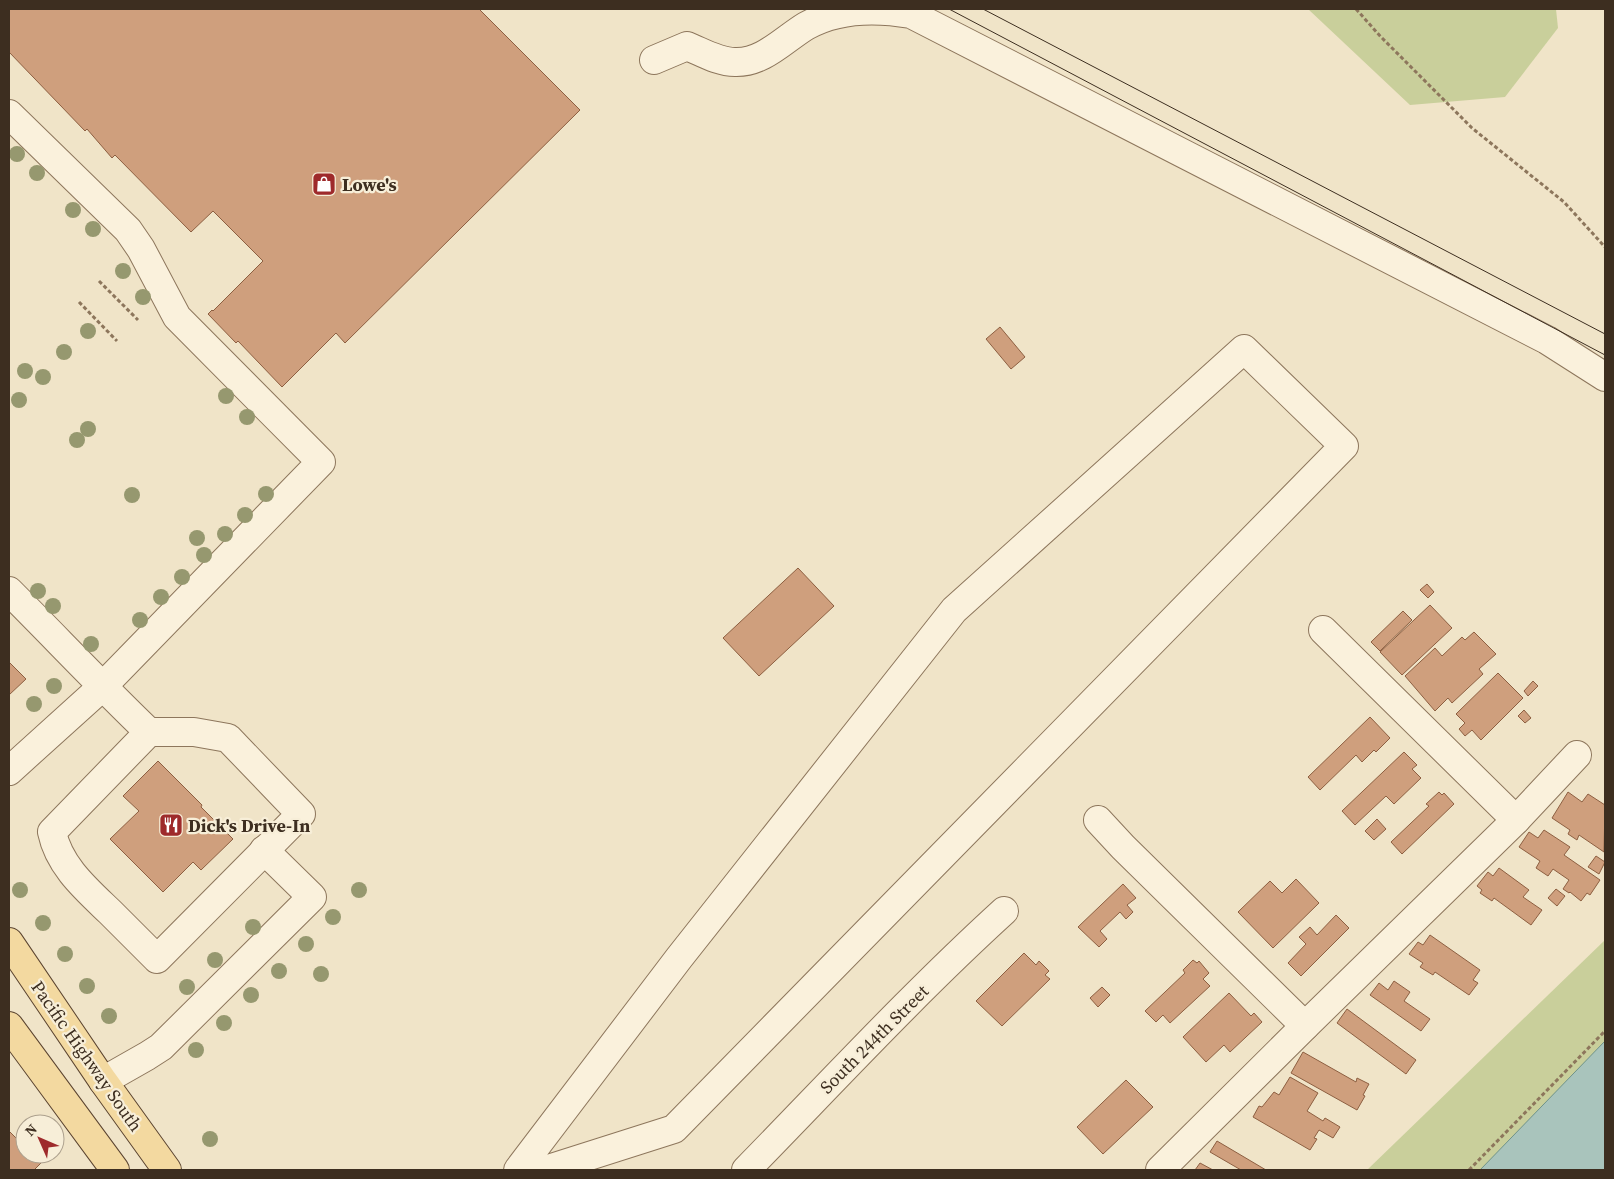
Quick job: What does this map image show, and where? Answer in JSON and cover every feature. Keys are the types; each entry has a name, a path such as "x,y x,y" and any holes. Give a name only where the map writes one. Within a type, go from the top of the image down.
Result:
{"main road":[{"name":"Pacific Highway South","path":"9,942 103,1081 167,1170"},
{"path":"9,1026 115,1170"}],"street":[{"path":"654,60 687,46 721,60 735,62 751,60 764,55 807,26 828,17 856,10 887,10 911,14 1538,335 1605,377"},
{"path":"9,114 128,230 141,249 178,317 321,462 102,687 9,771"},
{"path":"518,1170 678,958 954,610 1244,349 1344,446 674,1129 545,1170"},
{"path":"9,590 102,687 149,732 194,732 228,738 301,814 157,958 80,883 63,862 54,845 52,832 149,732"},
{"path":"1323,630 1516,820"},
{"path":"1160,1170 1516,820 1577,755"},
{"path":"1098,820 1123,847 1305,1026"},
{"path":"103,1081 161,1047 312,897 264,850"},
{"name":"South 244th Street","path":"746,1170 863,1049 1004,911"}],"path":[{"path":"1356,9 1472,128 1564,202 1605,247"},
{"path":"99,281 138,320"},
{"path":"79,302 117,340"},
{"path":"1469,1170 1605,1031"}],"green space":[{"path":"1308,9 1556,9 1558,28 1505,97 1410,105"},
{"path":"1605,940 1605,1170 1367,1170"}],"water":[{"path":"1605,1041 1605,1170 1480,1170"}],"building":[{"name":"Lowe's","path":"9,9 479,9 580,110 345,343 336,333 282,387 238,341 236,343 208,314 263,261 213,211 191,232 115,155 112,158 87,129 85,131 9,52"},
{"path":"1000,327 1025,357 1011,369 986,339"},
{"path":"798,568 834,606 759,676 723,638"},
{"path":"1427,584 1434,592 1428,598 1420,590"},
{"path":"1430,605 1452,628 1402,675 1380,652"},
{"path":"1403,611 1412,620 1380,651 1371,642"},
{"path":"1474,632 1496,654 1479,669 1483,674 1452,703 1448,698 1435,711 1405,676 1435,648 1442,656 1462,637 1465,640"},
{"path":"9,662 26,679 9,695"},
{"path":"1498,673 1523,698 1481,740 1472,730 1465,736 1459,729 1465,723 1456,714"},
{"path":"1533,681 1538,686 1528,696 1524,691"},
{"path":"1524,710 1531,718 1525,723 1518,716"},
{"path":"1370,717 1390,738 1376,752 1374,750 1362,762 1356,755 1320,790 1308,777"},
{"path":"1404,752 1417,765 1412,769 1421,778 1394,804 1386,796 1355,825 1342,811"},
{"name":"Dick's Drive-In","path":"158,761 233,839 201,870 193,862 163,892 110,839 139,811 123,796"},
{"path":"1439,792 1442,795 1444,793 1454,804 1402,854 1391,842 1429,806 1426,804"},
{"path":"1568,792 1582,802 1588,794 1605,805 1604,852 1579,835 1577,840 1568,834 1570,830 1552,818"},
{"path":"1377,819 1386,829 1374,840 1365,831"},
{"path":"1544,830 1570,847 1564,855 1600,880 1590,895 1587,893 1581,901 1563,889 1569,880 1553,869 1548,876 1536,868 1540,861 1519,847 1529,832 1538,838"},
{"path":"1596,856 1605,862 1599,874 1588,867"},
{"path":"1499,868 1529,890 1523,897 1542,910 1531,925 1494,898 1492,901 1480,893 1482,890 1477,886 1488,872 1493,876"},
{"path":"1296,879 1319,903 1273,948 1238,912 1270,881 1282,893"},
{"path":"1123,884 1136,898 1127,905 1133,912 1126,919 1120,912 1100,931 1107,939 1099,947 1078,927"},
{"path":"1556,889 1565,896 1557,906 1548,898"},
{"path":"1336,915 1349,928 1301,976 1288,963 1306,944 1299,937 1310,927 1317,935"},
{"path":"1430,935 1480,970 1473,980 1478,983 1469,995 1435,972 1433,975 1420,967 1423,963 1409,954 1418,942 1423,945"},
{"path":"1024,953 1036,965 1039,961 1049,971 1045,975 1050,979 1002,1026 976,1001"},
{"path":"1193,960 1197,963 1199,961 1209,973 1203,979 1210,986 1170,1023 1163,1015 1156,1022 1145,1011 1185,973 1183,970"},
{"path":"1394,981 1410,992 1404,1001 1430,1019 1421,1031 1370,995 1379,983 1388,990"},
{"path":"1102,987 1110,995 1098,1007 1090,998"},
{"path":"1229,993 1251,1016 1254,1013 1262,1022 1230,1052 1224,1045 1206,1062 1183,1037"},
{"path":"1347,1009 1416,1060 1406,1074 1337,1023"},
{"path":"1303,1052 1356,1082 1357,1078 1369,1084 1357,1110 1291,1073"},
{"path":"1290,1077 1318,1093 1307,1111 1323,1121 1325,1118 1340,1127 1333,1138 1319,1130 1314,1138 1317,1139 1310,1150 1253,1117 1259,1106 1262,1107 1274,1092 1279,1095"},
{"path":"1126,1080 1153,1107 1103,1154 1077,1127"},
{"path":"9,1131 15,1137 15,1164 40,1164 34,1170 9,1170"},
{"path":"1217,1141 1266,1170 1241,1170 1210,1152"},
{"path":"1200,1163 1213,1170 1195,1170"}],"tram line":[{"path":"949,9 1605,355"},
{"path":"983,9 1605,334"}],"place":[{"name":"Lowe's","path":"324,184"},
{"name":"Dick's Drive-In","path":"171,825"}]}
